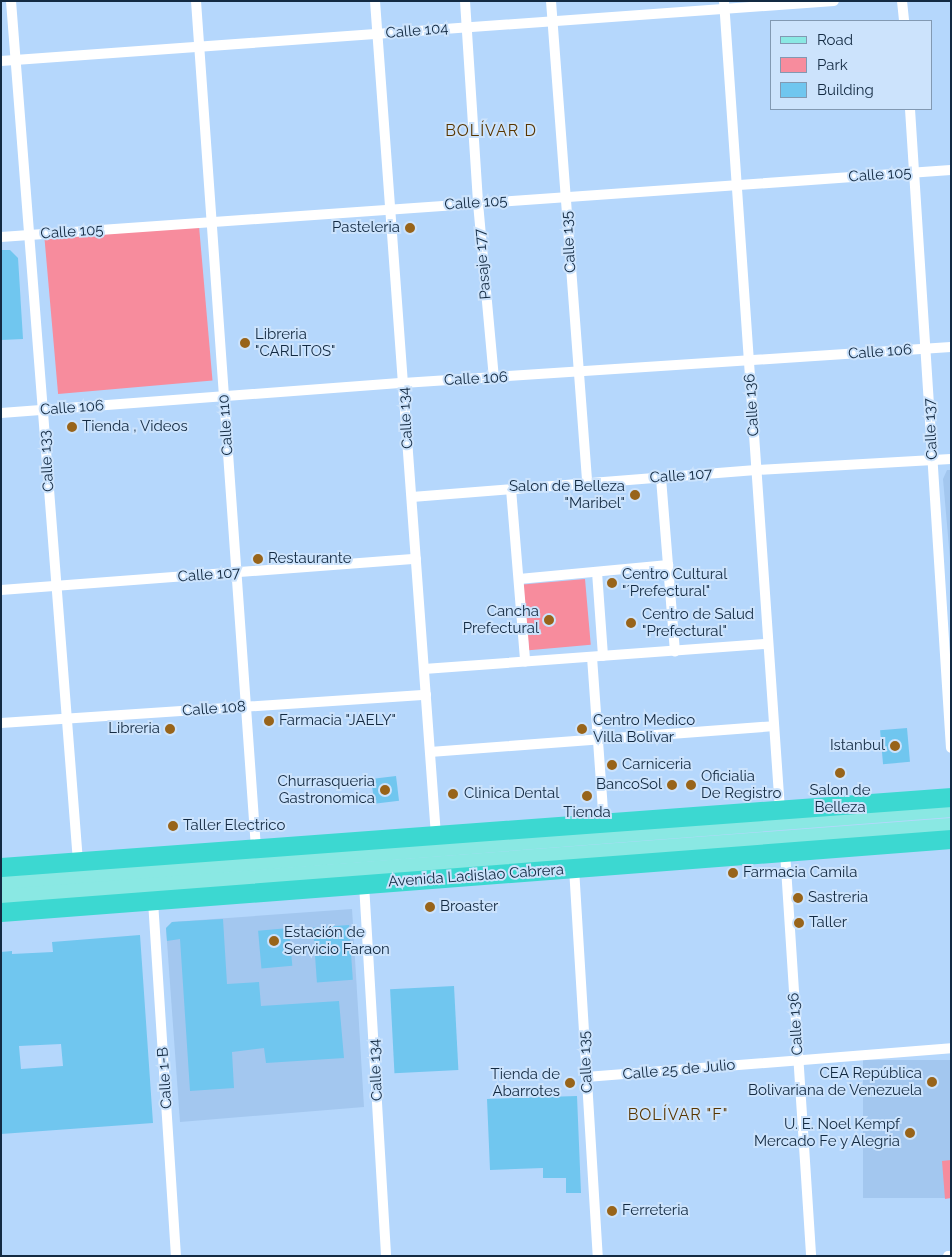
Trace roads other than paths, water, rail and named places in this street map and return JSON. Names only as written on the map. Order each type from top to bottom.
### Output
[{"type":"highway","points":[[1,867],[951,797]]},
{"type":"highway","name":"Avenida Ladislao Cabrera","points":[[1,912],[951,839]]},
{"type":"main road","name":"Avenida Ladislao Cabrera","points":[[1,882],[951,809]]},
{"type":"main road","name":"Avenida Ladislao Cabrera","points":[[1,897],[951,826]]},
{"type":"street","name":"Calle 133","points":[[11,1],[78,862]]},
{"type":"street","name":"Calle 110","points":[[196,1],[256,848]]},
{"type":"street","name":"Calle 134","points":[[375,1],[436,835]]},
{"type":"street","name":"Pasaje 177","points":[[465,1],[478,203],[494,378]]},
{"type":"street","name":"Calle 135","points":[[550,1],[587,483]]},
{"type":"street","name":"Calle 104","points":[[1,61],[378,35],[466,26],[552,22],[724,6],[834,1]]},
{"type":"street","points":[[902,1],[904,20]]},
{"type":"street","name":"Calle 136","points":[[724,6],[780,809]]},
{"type":"street","name":"Calle 137","points":[[910,110],[927,349],[932,460],[951,748]]},
{"type":"street","name":"Calle 105","points":[[1,237],[951,170]]},
{"type":"street","name":"Calle 106","points":[[1,413],[403,383],[579,373],[951,347]]},
{"type":"street","name":"Calle 107","points":[[412,497],[756,470],[951,459]]},
{"type":"street","points":[[661,478],[675,651]]},
{"type":"street","points":[[511,489],[526,662]]},
{"type":"street","name":"Calle 107","points":[[1,590],[416,559]]},
{"type":"street","points":[[519,579],[668,565]]},
{"type":"street","points":[[597,572],[603,656]]},
{"type":"street","points":[[424,669],[768,644]]},
{"type":"street","points":[[592,657],[604,822]]},
{"type":"street","name":"Calle 108","points":[[1,723],[426,695]]},
{"type":"street","points":[[430,752],[774,726]]},
{"type":"street","name":"Calle 136","points":[[785,852],[811,1256]]},
{"type":"street","name":"Calle 135","points":[[574,868],[598,1256]]},
{"type":"street","name":"Calle 134","points":[[364,884],[386,1256]]},
{"type":"street","name":"Calle 1-B","points":[[153,900],[176,1256]]},
{"type":"street","name":"Calle 25 de Julio","points":[[586,1077],[951,1048]]},
{"type":"place","name":"Pasteleria","points":[[410,228]]},
{"type":"place","name":"Libreria \"CARLITOS\"","points":[[245,343]]},
{"type":"place","name":"Tienda , Videos","points":[[72,427]]},
{"type":"place","name":"Salon de Belleza \"Maribel\"","points":[[635,495]]},
{"type":"place","name":"Restaurante","points":[[258,559]]},
{"type":"place","name":"Centro Cultural \"´Prefectural\"","points":[[612,583]]},
{"type":"place","name":"Cancha Prefectural","points":[[549,620]]},
{"type":"place","name":"Centro de Salud \"Prefectural\"","points":[[631,623]]},
{"type":"place","name":"Farmacia \"JAELY\"","points":[[269,721]]},
{"type":"place","name":"Libreria","points":[[170,729]]},
{"type":"place","name":"Centro Medico Villa Bolivar","points":[[582,729]]},
{"type":"place","name":"Istanbul","points":[[895,746]]},
{"type":"place","name":"Carniceria","points":[[612,765]]},
{"type":"place","name":"Salon de Belleza","points":[[840,773]]},
{"type":"place","name":"BancoSol","points":[[672,785]]},
{"type":"place","name":"Oficialia De Registro","points":[[691,785]]},
{"type":"place","name":"Churrasqueria Gastronomica","points":[[385,790]]},
{"type":"place","name":"Clinica Dental","points":[[453,794]]},
{"type":"place","name":"Tienda","points":[[587,796]]},
{"type":"place","name":"Taller Electrico","points":[[173,826]]},
{"type":"place","name":"Farmacia Camila","points":[[733,873]]},
{"type":"place","name":"Sastreria","points":[[798,898]]},
{"type":"place","name":"Broaster","points":[[430,907]]},
{"type":"place","name":"Taller","points":[[799,923]]},
{"type":"place","name":"Estación de Servicio Faraon","points":[[274,941]]},
{"type":"place","name":"CEA República Bolivariana de Venezuela","points":[[932,1082]]},
{"type":"place","name":"Tienda de Abarrotes","points":[[570,1083]]},
{"type":"place","name":"U. E. Noel Kempf Mercado Fe y Alegria","points":[[910,1133]]},
{"type":"place","name":"Ferreteria","points":[[612,1211]]},
{"type":"district","name":"BOLÍVAR D","points":[[491,131]]},
{"type":"district","name":"BOLÍVAR \"F\"","points":[[678,1115]]}]
